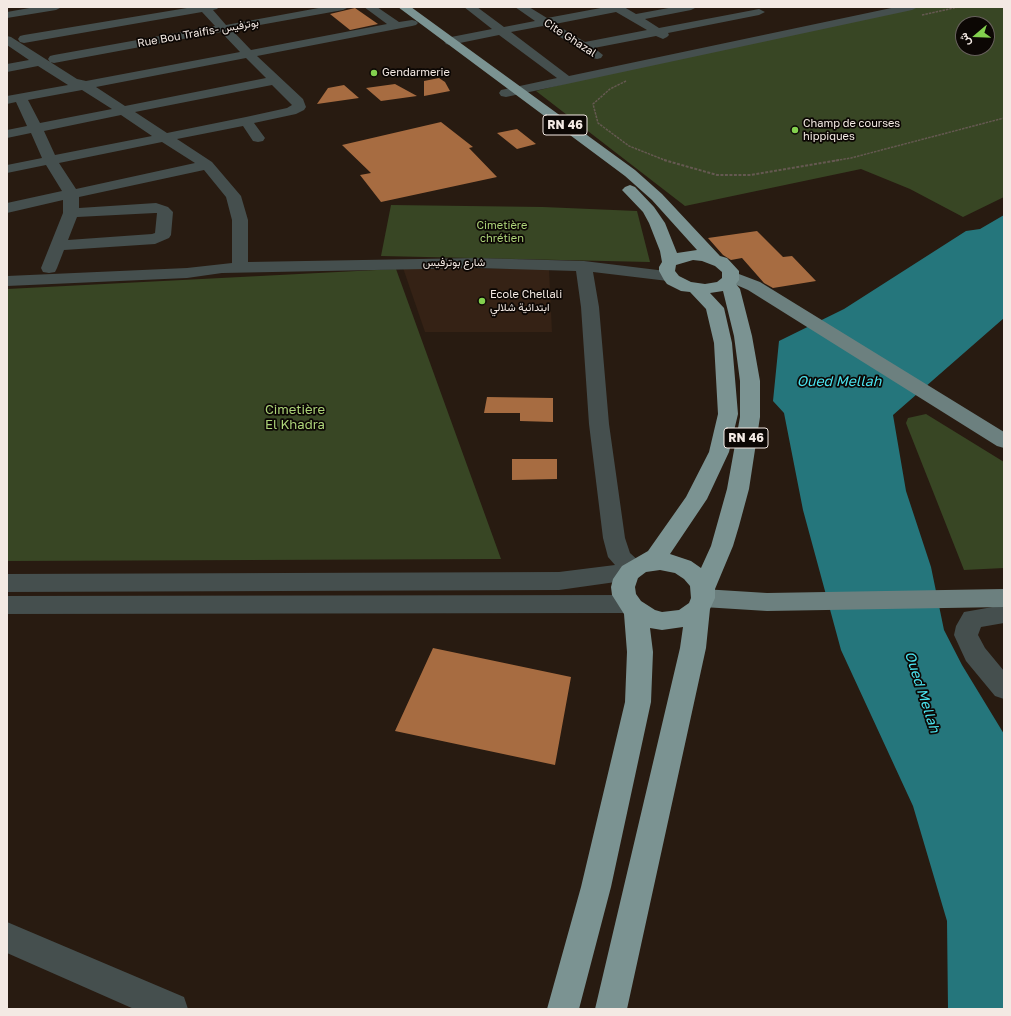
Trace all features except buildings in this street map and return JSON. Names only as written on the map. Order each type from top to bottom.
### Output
[{"type":"highway","name":"RN 46","points":[[392,7],[412,23],[630,173],[657,197],[713,258]]},
{"type":"highway","name":"RN 46","points":[[404,7],[450,41],[620,180],[649,210],[657,223],[668,251],[669,269]]},
{"type":"highway","points":[[693,255],[713,258],[728,266],[731,271],[729,279],[714,288],[696,289],[679,284],[669,269],[684,256],[693,255]]},
{"type":"highway","name":"RN 46","points":[[701,599],[722,546],[738,489],[750,417],[750,381],[743,336],[729,279]]},
{"type":"highway","name":"RN 46","points":[[637,568],[656,557],[696,499],[719,452],[728,414],[723,343],[715,308],[696,289]]},
{"type":"highway","points":[[611,1009],[693,648],[701,599],[699,581],[692,573],[672,563],[660,562],[637,568],[625,579],[622,587],[624,595],[632,607],[648,618],[662,621],[676,620],[688,616],[701,599]]},
{"type":"highway","points":[[563,1009],[596,887],[638,702],[640,652],[632,607]]},
{"type":"main road","points":[[729,279],[754,286],[1004,441]]},
{"type":"main road","points":[[701,599],[767,602],[1004,598]]},
{"type":"street","points":[[7,15],[56,7]]},
{"type":"street","name":"Rue Bou Traifis- بوترفيس","points":[[54,59],[343,7]]},
{"type":"street","points":[[370,7],[397,26]]},
{"type":"street","points":[[470,7],[567,80]]},
{"type":"street","name":"Cite Ghazal","points":[[522,7],[584,46],[617,69]]},
{"type":"street","points":[[569,7],[596,24]]},
{"type":"street","points":[[634,18],[691,7]]},
{"type":"street","points":[[7,169],[246,121],[291,111],[299,107],[298,102],[248,54],[224,29],[207,8]]},
{"type":"street","name":"Rue Bou Traifis- بوترفيس","points":[[24,39],[207,8]]},
{"type":"street","points":[[450,41],[548,23],[617,8],[696,52]]},
{"type":"street","points":[[511,92],[783,34],[916,11]]},
{"type":"street","points":[[584,46],[658,32],[761,17],[783,34]]},
{"type":"street","points":[[49,268],[71,213],[71,193],[50,160],[36,128],[13,99],[412,23]]},
{"type":"street","points":[[608,32],[621,39]]},
{"type":"street","points":[[8,38],[24,39],[82,79],[84,85]]},
{"type":"street","points":[[8,38],[40,62],[73,82],[84,85],[211,169],[233,196],[240,220],[240,268]]},
{"type":"street","points":[[7,68],[40,62]]},
{"type":"street","points":[[7,134],[276,80]]},
{"type":"street","points":[[246,121],[258,138]]},
{"type":"street","points":[[7,208],[71,193],[211,169]]},
{"type":"street","points":[[57,246],[155,239],[163,236],[165,212],[156,208],[71,213]]},
{"type":"street","points":[[7,270],[193,263],[222,268]]},
{"type":"street","name":"شارع بوترفيس","points":[[222,268],[476,263],[584,266],[629,271],[669,269]]},
{"type":"street","points":[[584,266],[589,294],[599,424],[613,530],[620,557],[637,568]]},
{"type":"street","points":[[7,281],[187,272],[222,268]]},
{"type":"street","points":[[589,294],[629,271]]},
{"type":"street","points":[[7,583],[559,580],[637,568]]},
{"type":"street","points":[[7,605],[632,607]]},
{"type":"street","points":[[1004,614],[973,619],[968,626],[966,635],[975,654],[1004,689]]},
{"type":"street","points":[[7,937],[172,1009]]},
{"type":"path","points":[[916,11],[958,7]]},
{"type":"path","points":[[630,79],[610,89],[593,104],[598,123],[629,146],[660,159],[717,175],[751,175],[851,158],[1004,118]]},
{"type":"shaded area","name":"Ecole Chellali ابتدائية شلالي","points":[[403,268],[549,269],[552,332],[425,332]]},
{"type":"green space","name":"Champ de courses hippiques","points":[[917,7],[1004,7],[1004,197],[963,217],[910,189],[861,169],[685,206],[536,91],[614,71]]},
{"type":"green space","name":"Cimetière chrétien","points":[[391,205],[543,207],[637,211],[650,262],[381,256]]},
{"type":"green space","name":"Cimetière El Khadra","points":[[396,269],[501,559],[7,561],[7,289]]},
{"type":"green space","points":[[926,414],[1004,462],[1004,568],[964,570],[906,423],[908,418]]},
{"type":"water","name":"Oued Mellah","points":[[1004,215],[1004,318],[893,415],[906,491],[931,567],[944,630],[962,665],[1004,734],[1004,1009],[948,1009],[947,921],[913,806],[841,650],[803,510],[784,413],[773,401],[779,341],[844,309],[966,231],[980,229]]},
{"type":"place","name":"Gendarmerie","points":[[374,73]]},
{"type":"place","name":"Champ de courses hippiques","points":[[795,130]]},
{"type":"place","name":"Ecole Chellali ابتدائية شلالي","points":[[482,301]]}]
